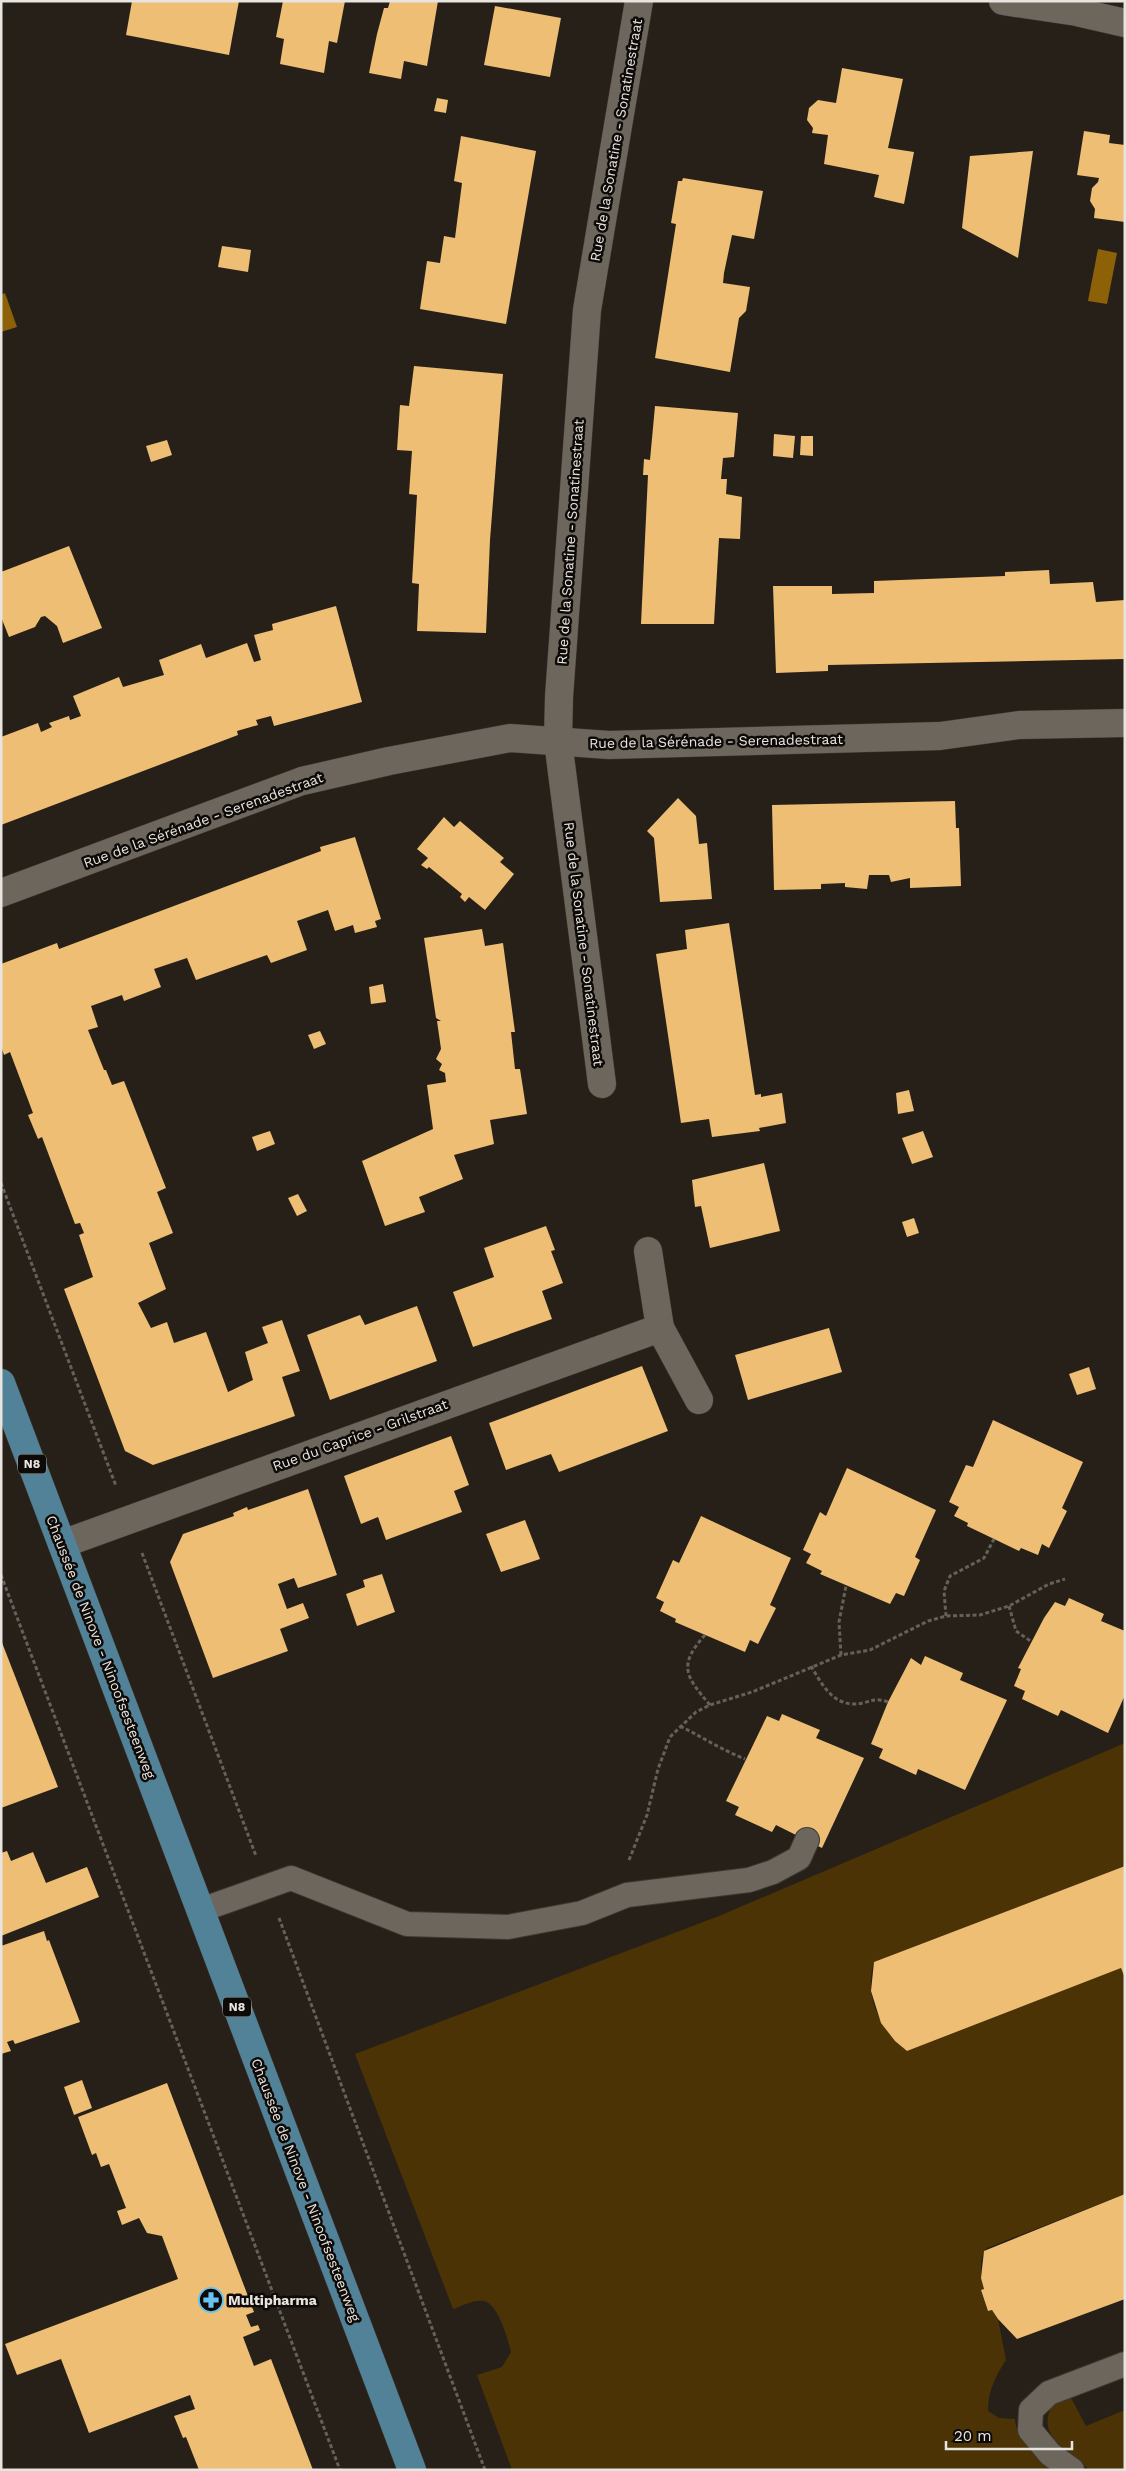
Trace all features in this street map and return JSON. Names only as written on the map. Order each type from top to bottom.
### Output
[{"type":"main road","name":"Chaussée de Ninove - Ninoofsesteenweg","points":[[1,1384],[412,2470]]},
{"type":"street","name":"Rue de la Sonatine - Sonatinestraat","points":[[602,1084],[558,741],[559,687],[587,310],[639,1]]},
{"type":"street","points":[[1003,1],[1077,12],[1125,23]]},
{"type":"street","name":"Rue de la Sérénade - Serenadestraat","points":[[1,893],[302,782],[389,761],[510,738],[609,745],[940,736],[1019,725],[1125,723]]},
{"type":"street","points":[[648,1251],[660,1328],[699,1400]]},
{"type":"street","name":"Rue du Caprice - Grilstraat","points":[[62,1544],[660,1328]]},
{"type":"lane","points":[[201,1910],[291,1878],[407,1924],[508,1927],[582,1913],[627,1895],[750,1880],[773,1872],[799,1858],[807,1840]]},
{"type":"lane","points":[[1072,2470],[1050,2454],[1030,2430],[1032,2410],[1049,2394],[1125,2364]]},
{"type":"path","points":[[1,1183],[486,2470]]},
{"type":"path","points":[[946,1616],[944,1591],[950,1576],[984,1558],[994,1538]]},
{"type":"path","points":[[1,1575],[340,2470]]},
{"type":"path","points":[[627,1895],[628,1864],[647,1816],[658,1770],[670,1737],[680,1726],[710,1705],[752,1692],[841,1655],[870,1650],[928,1621],[946,1616],[980,1615],[1009,1606],[1049,1584],[1065,1579]]},
{"type":"path","points":[[841,1655],[839,1622],[846,1586]]},
{"type":"path","points":[[1009,1606],[1016,1631],[1032,1642]]},
{"type":"path","points":[[704,1635],[690,1652],[687,1668],[693,1686],[710,1705]]},
{"type":"path","points":[[811,1666],[822,1686],[836,1700],[853,1704],[878,1698],[888,1702]]},
{"type":"path","points":[[680,1726],[710,1740],[725,1751],[745,1759]]},
{"type":"shaded area","points":[[1098,249],[1117,253],[1107,304],[1088,301]]},
{"type":"shaded area","points":[[5,293],[17,327],[1,332],[1,295]]},
{"type":"shaded area","points":[[1125,1743],[1125,1866],[874,1962],[871,1975],[873,2000],[882,2023],[907,2051],[1121,1968],[1125,1978],[1125,2194],[987,2248],[981,2262],[984,2289],[981,2291],[988,2311],[992,2310],[998,2319],[1006,2360],[993,2384],[989,2397],[988,2411],[999,2418],[1015,2419],[1020,2435],[1030,2448],[1058,2470],[512,2470],[477,2375],[502,2367],[511,2352],[505,2331],[494,2308],[484,2301],[472,2302],[453,2309],[355,2054],[719,1916]]},
{"type":"shaded area","points":[[1071,2398],[1086,2426],[1125,2410],[1125,2469],[1090,2470],[1056,2442],[1048,2425],[1048,2415],[1053,2404]]},
{"type":"building","points":[[132,1],[239,1],[229,55],[126,35]]},
{"type":"building","points":[[283,1],[345,1],[337,43],[329,41],[324,73],[280,64],[284,39],[276,37]]},
{"type":"building","points":[[390,1],[438,1],[427,66],[404,61],[401,79],[369,73],[384,8],[388,8]]},
{"type":"building","points":[[495,6],[561,18],[550,77],[484,65]]},
{"type":"building","points":[[842,68],[903,79],[888,148],[914,152],[904,204],[874,197],[879,175],[824,164],[828,135],[812,133],[813,128],[807,120],[809,108],[818,100],[836,103]]},
{"type":"building","points":[[437,98],[448,100],[446,113],[434,111]]},
{"type":"building","points":[[1084,131],[1110,135],[1109,143],[1125,145],[1125,222],[1094,218],[1095,209],[1090,201],[1092,188],[1099,178],[1077,175]]},
{"type":"building","points":[[461,136],[536,151],[506,324],[420,309],[427,261],[440,263],[444,236],[455,238],[462,183],[454,181]]},
{"type":"building","points":[[1033,151],[1018,258],[962,228],[970,156]]},
{"type":"building","points":[[683,178],[763,191],[754,239],[732,235],[724,273],[723,283],[750,287],[746,311],[739,318],[730,372],[655,358],[676,224],[671,223],[678,181],[682,181]]},
{"type":"building","points":[[222,246],[251,250],[248,272],[218,267]]},
{"type":"building","points":[[414,366],[503,374],[490,540],[486,633],[417,631],[419,584],[412,583],[417,495],[409,494],[412,451],[397,450],[400,405],[409,406]]},
{"type":"building","points":[[655,406],[738,413],[734,457],[723,458],[721,479],[727,479],[726,494],[742,497],[740,539],[719,538],[714,624],[641,624],[648,475],[643,475],[644,459],[650,460]]},
{"type":"building","points":[[774,434],[795,436],[793,458],[773,456]]},
{"type":"building","points":[[801,436],[813,436],[813,456],[800,455]]},
{"type":"building","points":[[167,440],[172,455],[151,462],[146,446]]},
{"type":"building","points":[[69,546],[102,628],[63,643],[57,626],[45,616],[41,617],[35,627],[9,637],[1,617],[1,572]]},
{"type":"building","points":[[1049,570],[1050,584],[1093,582],[1096,602],[1125,600],[1125,659],[828,665],[828,671],[776,673],[773,586],[832,586],[832,594],[874,593],[874,581],[1005,576],[1005,572]]},
{"type":"building","points":[[336,606],[362,702],[274,726],[271,716],[256,720],[258,725],[237,731],[238,735],[1,825],[1,737],[38,723],[41,732],[52,727],[49,723],[69,716],[70,720],[81,716],[73,696],[119,677],[123,687],[164,675],[159,660],[201,644],[206,658],[247,643],[254,662],[261,660],[254,635],[273,630],[272,624]]},
{"type":"building","points":[[678,798],[696,816],[699,844],[707,843],[712,899],[660,902],[654,838],[647,831]]},
{"type":"building","points":[[955,801],[956,828],[959,828],[961,886],[910,888],[910,878],[891,882],[889,875],[869,875],[867,889],[845,887],[845,883],[821,884],[821,889],[774,890],[772,805]]},
{"type":"building","points":[[444,817],[454,827],[460,821],[504,858],[500,862],[514,874],[485,910],[469,897],[465,902],[460,897],[462,894],[429,867],[427,869],[421,865],[428,858],[417,849]]},
{"type":"building","points":[[355,837],[381,919],[375,921],[377,927],[355,933],[353,925],[335,931],[328,910],[297,921],[307,950],[271,963],[267,955],[196,980],[187,958],[154,969],[161,987],[124,1001],[122,995],[91,1006],[98,1027],[88,1030],[104,1070],[106,1070],[112,1085],[124,1081],[166,1188],[157,1192],[173,1233],[149,1243],[166,1289],[138,1303],[151,1328],[167,1322],[174,1343],[206,1332],[228,1392],[253,1380],[245,1352],[268,1343],[262,1327],[282,1320],[300,1371],[282,1377],[295,1416],[153,1465],[125,1451],[64,1289],[93,1277],[79,1235],[84,1233],[80,1223],[75,1224],[42,1137],[38,1139],[28,1115],[33,1113],[10,1052],[4,1055],[1,1046],[1,964],[57,943],[59,949],[321,851],[320,847]]},
{"type":"building","points":[[729,923],[755,1095],[761,1094],[761,1097],[782,1093],[786,1123],[759,1128],[760,1131],[712,1137],[709,1119],[681,1123],[656,954],[687,949],[685,930]]},
{"type":"building","points":[[482,929],[485,946],[503,943],[515,1032],[511,1032],[515,1069],[520,1069],[527,1114],[490,1120],[494,1144],[454,1155],[463,1179],[419,1197],[425,1212],[385,1226],[362,1161],[433,1129],[427,1085],[446,1082],[445,1073],[439,1070],[442,1064],[436,1059],[441,1049],[437,1021],[441,1021],[436,1018],[424,938]]},
{"type":"building","points":[[383,984],[386,1002],[371,1004],[369,987]]},
{"type":"building","points":[[320,1031],[326,1044],[314,1049],[308,1035]]},
{"type":"building","points":[[909,1090],[914,1111],[898,1114],[896,1093]]},
{"type":"building","points":[[270,1131],[275,1144],[257,1151],[252,1137]]},
{"type":"building","points":[[923,1131],[933,1157],[912,1164],[902,1138]]},
{"type":"building","points":[[764,1163],[780,1231],[710,1248],[701,1206],[695,1207],[692,1180]]},
{"type":"building","points":[[298,1194],[307,1211],[297,1216],[288,1198]]},
{"type":"building","points":[[914,1218],[919,1233],[907,1237],[902,1222]]},
{"type":"building","points":[[546,1226],[555,1250],[551,1251],[563,1283],[542,1291],[552,1319],[473,1347],[453,1292],[494,1277],[484,1248]]},
{"type":"building","points":[[417,1306],[437,1361],[330,1400],[307,1335],[360,1315],[365,1325]]},
{"type":"building","points":[[829,1328],[842,1372],[748,1400],[735,1355]]},
{"type":"building","points":[[642,1366],[668,1431],[559,1472],[551,1454],[506,1470],[489,1423]]},
{"type":"building","points":[[1089,1367],[1096,1389],[1077,1395],[1069,1374]]},
{"type":"building","points":[[993,1420],[1083,1462],[1062,1508],[1067,1511],[1049,1548],[1042,1544],[1038,1555],[1021,1548],[1019,1551],[967,1526],[968,1523],[954,1516],[959,1507],[949,1502],[966,1465],[973,1467]]},
{"type":"building","points":[[451,1436],[469,1485],[454,1491],[462,1512],[386,1540],[378,1517],[361,1524],[344,1476]]},
{"type":"building","points":[[847,1468],[936,1510],[915,1557],[920,1560],[904,1596],[896,1593],[890,1604],[820,1574],[822,1571],[806,1563],[811,1554],[803,1550],[820,1512],[826,1516]]},
{"type":"building","points":[[308,1489],[337,1575],[298,1588],[294,1578],[278,1584],[287,1609],[303,1603],[309,1618],[280,1629],[288,1651],[213,1678],[170,1562],[183,1534],[234,1516],[233,1513],[247,1507],[248,1510]]},
{"type":"building","points":[[701,1516],[791,1558],[770,1605],[776,1608],[758,1644],[750,1640],[745,1652],[675,1622],[676,1619],[660,1611],[664,1602],[656,1598],[673,1560],[679,1563]]},
{"type":"building","points":[[525,1520],[540,1559],[501,1572],[486,1534]]},
{"type":"building","points":[[382,1574],[395,1612],[357,1626],[346,1594],[365,1587],[363,1580]]},
{"type":"building","points":[[1069,1598],[1104,1614],[1101,1621],[1125,1631],[1125,1695],[1108,1733],[1061,1710],[1058,1716],[1022,1699],[1025,1691],[1014,1686],[1021,1669],[1018,1668],[1044,1618],[1055,1602],[1065,1606]]},
{"type":"building","points":[[1,1640],[58,1787],[1,1808]]},
{"type":"building","points":[[925,1656],[963,1673],[960,1680],[1007,1700],[965,1790],[918,1769],[916,1775],[879,1758],[883,1749],[871,1744],[888,1702],[911,1658],[921,1665]]},
{"type":"building","points":[[782,1714],[820,1730],[816,1738],[864,1758],[822,1848],[776,1825],[772,1832],[735,1815],[739,1807],[726,1801],[767,1716],[779,1721]]},
{"type":"building","points":[[7,1851],[11,1861],[33,1852],[46,1883],[87,1867],[99,1897],[1,1936],[1,1853]]},
{"type":"building","points":[[1125,1866],[1125,1978],[1121,1968],[907,2051],[895,2041],[881,2023],[871,1991],[874,1962]]},
{"type":"building","points":[[44,1931],[80,2022],[15,2044],[13,2040],[7,2042],[11,2051],[1,2054],[1,1946]]},
{"type":"building","points":[[82,2080],[92,2108],[74,2115],[64,2087]]},
{"type":"building","points":[[167,2083],[254,2312],[246,2315],[251,2327],[258,2325],[260,2330],[243,2337],[254,2366],[271,2359],[313,2470],[199,2470],[186,2437],[183,2438],[174,2416],[195,2409],[190,2395],[89,2433],[61,2359],[17,2375],[5,2344],[178,2279],[162,2236],[147,2233],[139,2218],[122,2225],[117,2211],[126,2208],[109,2164],[101,2167],[96,2153],[92,2155],[78,2117]]},
{"type":"building","points":[[1125,2194],[1125,2299],[1017,2339],[992,2310],[988,2311],[981,2290],[984,2289],[981,2278],[984,2251]]},
{"type":"place","name":"Multipharma","points":[[211,2300]]}]
